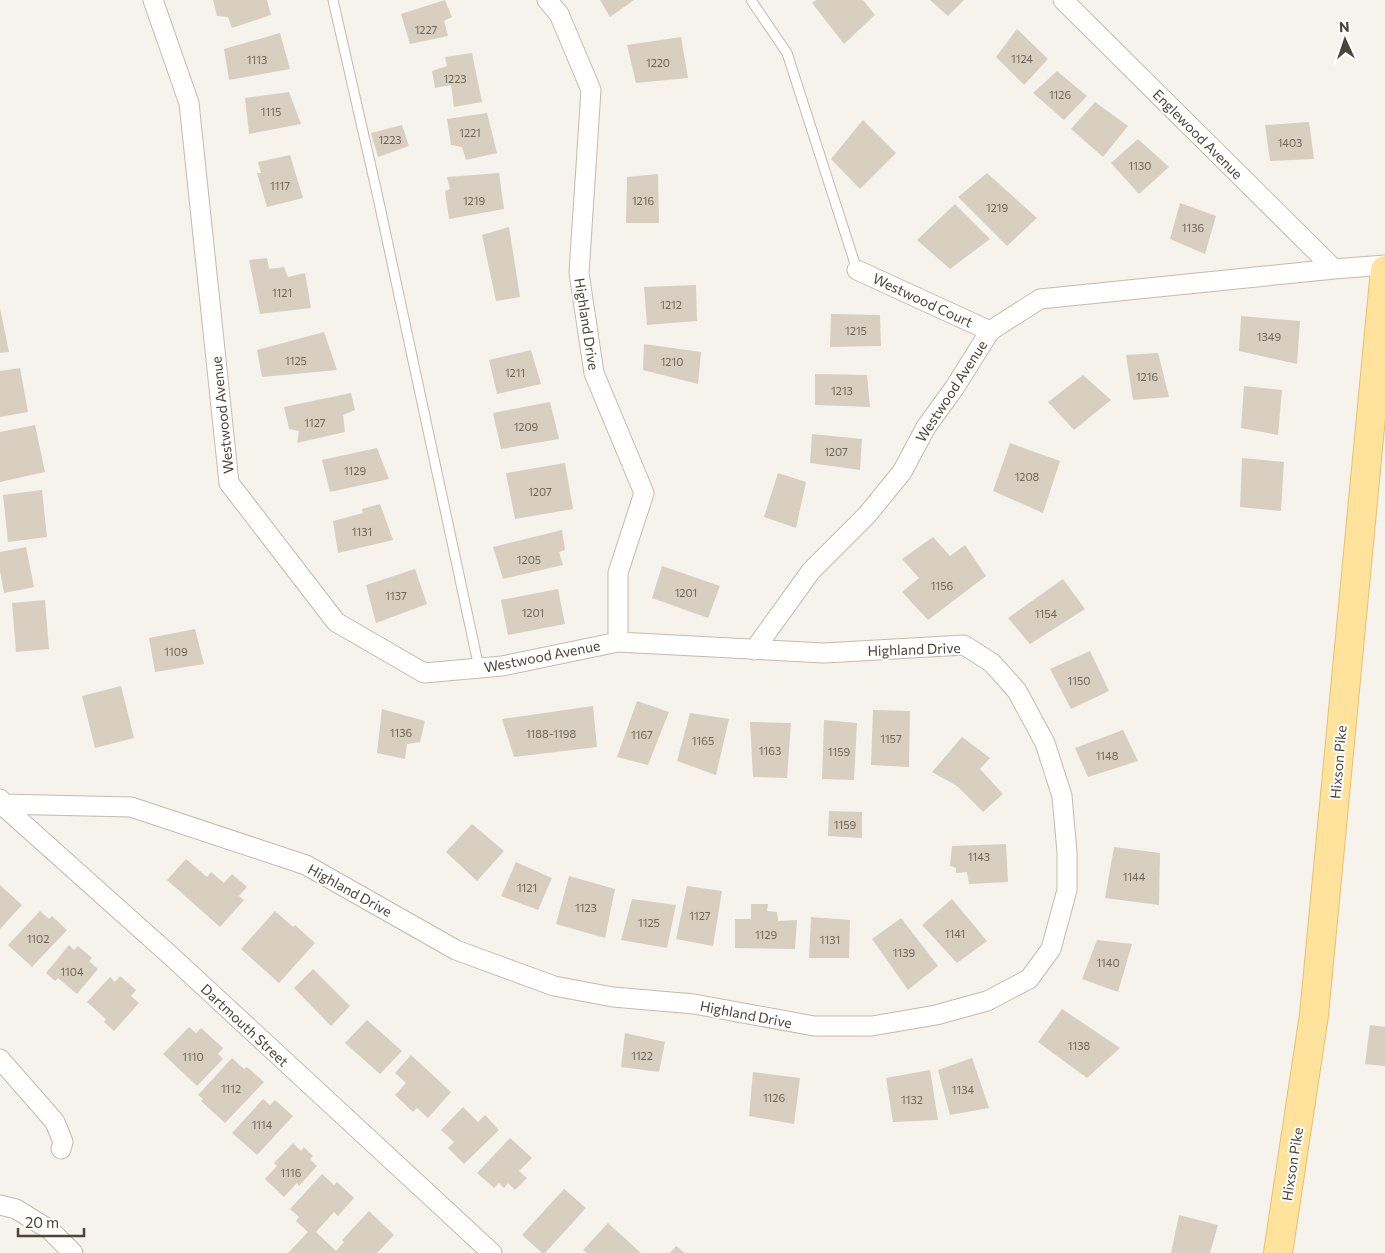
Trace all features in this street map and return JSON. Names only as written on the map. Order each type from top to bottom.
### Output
[{"type":"main road","name":"Hixson Pike","points":[[1278,1253],[1314,1015],[1385,270]]},
{"type":"street","name":"Westwood Avenue","points":[[152,0],[188,103],[229,483],[336,622],[424,673],[502,666],[618,642]]},
{"type":"street","name":"Highland Drive","points":[[0,803],[131,807],[306,865],[456,950],[554,986],[613,997],[694,1004],[814,1026],[872,1026],[936,1016],[987,1002],[1029,979],[1051,948],[1067,890],[1067,852],[1062,796],[1044,742],[1017,691],[992,663],[964,645],[824,653],[618,642],[618,573],[644,493],[594,373],[579,273],[591,90],[559,14],[547,0]]},
{"type":"street","name":"Englewood Avenue","points":[[1063,0],[1334,269]]},
{"type":"street","name":"Westwood Avenue","points":[[754,650],[811,571],[866,515],[902,472],[926,427],[955,387],[990,331],[1040,299],[1385,265]]},
{"type":"street","name":"Westwood Court","points":[[857,270],[990,331]]},
{"type":"street","name":"Dartmouth Street","points":[[0,803],[171,956],[492,1253]]},
{"type":"street","points":[[0,1059],[55,1122],[63,1142],[60,1149]]},
{"type":"street","points":[[0,1205],[16,1210],[50,1230],[73,1253]]},
{"type":"lane","points":[[334,0],[479,668]]},
{"type":"lane","points":[[751,0],[787,53],[857,270]]},
{"type":"building","points":[[213,0],[267,0],[271,15],[232,28],[228,17],[217,16]]},
{"type":"building","points":[[445,0],[452,17],[444,21],[448,36],[410,44],[401,14]]},
{"type":"building","points":[[600,0],[634,0],[610,17]]},
{"type":"building","points":[[816,0],[863,0],[875,15],[844,44],[812,3]]},
{"type":"building","points":[[930,0],[964,0],[948,16]]},
{"type":"building","points":[[1017,29],[1048,59],[1024,85],[996,57]]},
{"type":"building","points":[[280,33],[290,69],[229,80],[224,49]]},
{"type":"building","points":[[681,37],[688,78],[636,83],[627,45]]},
{"type":"building","points":[[472,53],[482,102],[454,107],[451,85],[435,88],[432,71],[447,66],[445,57]]},
{"type":"building","points":[[1057,71],[1087,96],[1064,120],[1033,93]]},
{"type":"building","points":[[289,92],[301,124],[249,134],[245,98]]},
{"type":"building","points":[[1095,102],[1128,126],[1103,157],[1071,129]]},
{"type":"building","points":[[487,113],[497,153],[466,160],[462,147],[451,145],[447,119]]},
{"type":"building","points":[[863,120],[896,153],[860,189],[831,159]]},
{"type":"building","points":[[1309,122],[1314,159],[1270,161],[1265,125]]},
{"type":"building","points":[[402,125],[409,146],[378,157],[371,133]]},
{"type":"building","points":[[1138,139],[1169,167],[1139,194],[1111,163]]},
{"type":"building","points":[[290,155],[303,198],[267,207],[257,173],[261,173],[258,162]]},
{"type":"building","points":[[499,173],[504,209],[449,219],[445,191],[450,189],[447,177]]},
{"type":"building","points":[[987,173],[1037,218],[1007,246],[958,197]]},
{"type":"building","points":[[658,174],[659,223],[626,223],[627,177]]},
{"type":"building","points":[[1180,203],[1216,216],[1205,254],[1170,239]]},
{"type":"building","points":[[955,204],[990,239],[950,269],[917,240]]},
{"type":"building","points":[[509,227],[520,297],[496,301],[482,235]]},
{"type":"building","points":[[267,258],[269,269],[284,267],[288,277],[305,273],[311,308],[260,314],[249,260]]},
{"type":"building","points":[[696,285],[697,321],[647,325],[644,287]]},
{"type":"building","points":[[0,308],[9,352],[0,353]]},
{"type":"building","points":[[831,314],[880,315],[881,346],[830,347]]},
{"type":"building","points":[[1241,316],[1300,321],[1297,364],[1239,351]]},
{"type":"building","points":[[324,332],[337,370],[262,377],[257,350]]},
{"type":"building","points":[[644,344],[701,352],[698,384],[643,370]]},
{"type":"building","points":[[531,350],[541,384],[497,394],[489,360]]},
{"type":"building","points":[[1158,353],[1169,397],[1133,400],[1126,355]]},
{"type":"building","points":[[20,368],[28,412],[0,417],[0,371]]},
{"type":"building","points":[[815,374],[867,375],[870,407],[815,405]]},
{"type":"building","points":[[1083,375],[1111,400],[1074,430],[1048,402]]},
{"type":"building","points":[[1244,386],[1282,390],[1278,435],[1241,428]]},
{"type":"building","points":[[351,393],[355,410],[343,415],[345,432],[297,443],[299,431],[289,429],[284,407]]},
{"type":"building","points":[[550,402],[559,439],[501,449],[493,413]]},
{"type":"building","points":[[35,425],[45,472],[0,482],[0,432]]},
{"type":"building","points":[[812,434],[862,439],[860,470],[810,463]]},
{"type":"building","points":[[1010,443],[1060,461],[1043,513],[993,491]]},
{"type":"building","points":[[377,448],[389,479],[330,492],[322,460]]},
{"type":"building","points":[[1242,458],[1284,462],[1281,511],[1240,507]]},
{"type":"building","points":[[565,463],[573,509],[515,519],[506,473]]},
{"type":"building","points":[[778,473],[806,482],[796,528],[764,517]]},
{"type":"building","points":[[42,490],[47,537],[8,542],[3,495]]},
{"type":"building","points":[[380,504],[393,540],[338,553],[333,521],[363,513],[362,509]]},
{"type":"building","points":[[562,530],[565,550],[559,552],[563,565],[503,579],[493,547]]},
{"type":"building","points":[[933,537],[950,556],[965,545],[986,576],[928,620],[902,592],[919,578],[902,559]]},
{"type":"building","points":[[26,547],[34,587],[4,593],[0,571],[0,552]]},
{"type":"building","points":[[662,566],[720,586],[708,618],[652,598]]},
{"type":"building","points":[[415,569],[427,604],[376,623],[366,585]]},
{"type":"building","points":[[1063,579],[1085,609],[1030,644],[1008,618]]},
{"type":"building","points":[[558,589],[565,624],[508,635],[501,600]]},
{"type":"building","points":[[45,600],[49,649],[16,652],[12,603]]},
{"type":"building","points":[[195,629],[204,664],[155,672],[149,638]]},
{"type":"building","points":[[1090,651],[1109,691],[1071,709],[1050,669]]},
{"type":"building","points":[[121,686],[134,738],[95,748],[82,696]]},
{"type":"building","points":[[637,701],[669,712],[648,765],[617,757]]},
{"type":"building","points":[[593,706],[597,747],[514,757],[502,719]]},
{"type":"building","points":[[382,709],[425,721],[420,742],[407,744],[405,759],[377,753]]},
{"type":"building","points":[[873,710],[910,711],[909,767],[871,765]]},
{"type":"building","points":[[690,713],[729,719],[716,775],[677,761]]},
{"type":"building","points":[[824,720],[857,723],[854,780],[822,779]]},
{"type":"building","points":[[750,722],[791,723],[787,778],[753,777]]},
{"type":"building","points":[[1123,730],[1138,761],[1088,777],[1075,748]]},
{"type":"building","points":[[962,737],[990,758],[980,769],[1003,794],[983,812],[957,786],[932,772]]},
{"type":"building","points":[[829,811],[862,812],[862,838],[828,836]]},
{"type":"building","points":[[472,824],[504,851],[477,881],[446,852]]},
{"type":"building","points":[[1006,844],[1008,882],[969,884],[967,872],[956,873],[956,868],[950,866],[952,846]]},
{"type":"building","points":[[1114,847],[1160,853],[1159,905],[1105,898]]},
{"type":"building","points":[[186,859],[207,877],[211,872],[224,883],[232,874],[247,887],[239,896],[244,900],[220,927],[167,880]]},
{"type":"building","points":[[516,862],[552,878],[538,910],[501,896]]},
{"type":"building","points":[[569,876],[615,889],[605,938],[556,924]]},
{"type":"building","points":[[0,885],[22,905],[0,929]]},
{"type":"building","points":[[687,886],[722,891],[713,946],[676,939]]},
{"type":"building","points":[[632,899],[676,905],[667,948],[621,940]]},
{"type":"building","points":[[952,899],[987,941],[957,963],[922,925]]},
{"type":"building","points":[[751,904],[768,904],[767,911],[777,912],[778,921],[797,920],[795,949],[735,948],[735,919],[751,919]]},
{"type":"building","points":[[40,911],[49,919],[52,916],[67,930],[32,967],[8,945]]},
{"type":"building","points":[[275,911],[293,927],[295,925],[315,943],[279,983],[241,949]]},
{"type":"building","points":[[811,917],[850,920],[849,958],[809,958]]},
{"type":"building","points":[[901,918],[938,966],[908,990],[872,939]]},
{"type":"building","points":[[1097,940],[1132,944],[1118,992],[1082,979]]},
{"type":"building","points":[[69,945],[74,950],[78,946],[92,958],[89,961],[98,969],[77,994],[58,978],[55,981],[46,973]]},
{"type":"building","points":[[313,969],[350,1006],[331,1026],[294,988]]},
{"type":"building","points":[[120,976],[136,990],[131,996],[139,1003],[114,1031],[104,1022],[106,1019],[87,1002],[110,977],[115,982]]},
{"type":"building","points":[[1062,1009],[1120,1048],[1087,1078],[1038,1042]]},
{"type":"building","points":[[367,1020],[402,1051],[380,1074],[345,1043]]},
{"type":"building","points":[[1370,1025],[1385,1027],[1385,1066],[1365,1064]]},
{"type":"building","points":[[189,1027],[196,1033],[201,1028],[223,1048],[218,1054],[223,1059],[197,1086],[163,1054]]},
{"type":"building","points":[[625,1033],[665,1042],[659,1072],[621,1067]]},
{"type":"building","points":[[411,1055],[451,1092],[428,1118],[417,1108],[413,1112],[395,1095],[406,1083],[395,1073]]},
{"type":"building","points":[[232,1058],[244,1069],[247,1067],[264,1082],[225,1123],[201,1101],[203,1099],[198,1095]]},
{"type":"building","points":[[972,1058],[989,1108],[950,1115],[938,1070]]},
{"type":"building","points":[[930,1070],[938,1120],[893,1122],[886,1078]]},
{"type":"building","points":[[753,1072],[800,1078],[794,1124],[749,1116]]},
{"type":"building","points":[[263,1099],[270,1105],[275,1100],[293,1116],[257,1155],[232,1133]]},
{"type":"building","points":[[463,1107],[478,1122],[485,1115],[499,1130],[464,1164],[448,1148],[454,1142],[441,1130]]},
{"type":"building","points":[[510,1138],[532,1158],[519,1171],[527,1178],[515,1190],[508,1183],[504,1188],[499,1183],[494,1188],[477,1173]]},
{"type":"building","points":[[293,1143],[301,1151],[304,1147],[313,1156],[310,1159],[317,1166],[299,1186],[297,1183],[284,1197],[265,1179],[277,1166],[274,1163]]},
{"type":"building","points":[[322,1174],[334,1185],[337,1182],[354,1198],[338,1216],[334,1212],[316,1232],[336,1251],[344,1242],[342,1240],[369,1211],[394,1235],[377,1253],[288,1253],[308,1232],[296,1221],[299,1217],[290,1209]]},
{"type":"building","points":[[564,1189],[586,1208],[545,1253],[542,1253],[522,1235]]},
{"type":"building","points":[[1179,1215],[1218,1225],[1210,1253],[1171,1253]]},
{"type":"building","points":[[608,1223],[641,1253],[587,1253],[583,1250]]},
{"type":"building","points":[[676,1246],[685,1253],[670,1253]]}]
